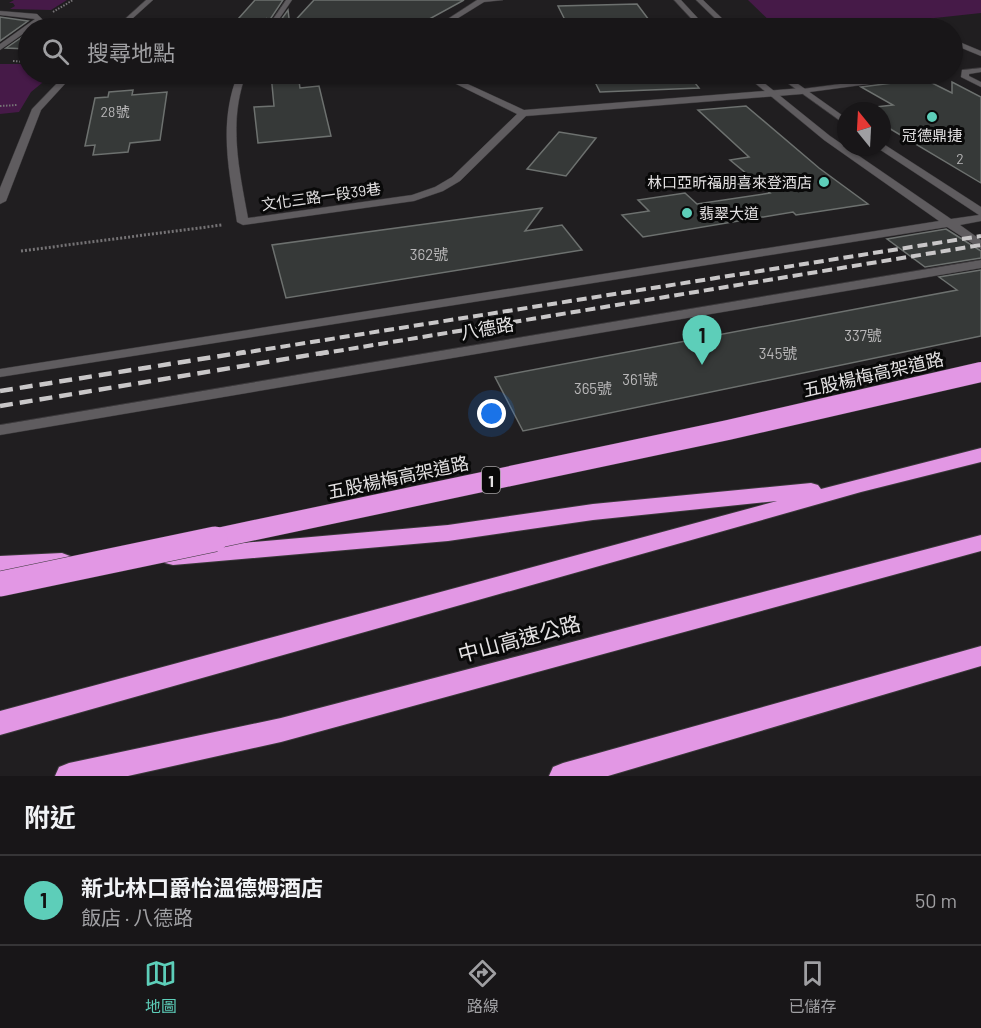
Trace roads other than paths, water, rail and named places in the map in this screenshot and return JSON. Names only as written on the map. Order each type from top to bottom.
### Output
[{"type":"highway","name":"五股楊梅高架道路","points":[[0,584],[728,430],[981,372]]},
{"type":"highway","points":[[0,723],[861,485],[981,455]]},
{"type":"highway","points":[[0,566],[205,555],[448,533],[593,512],[861,485]]},
{"type":"highway","name":"中山高速公路","points":[[69,776],[281,730],[981,543]]},
{"type":"highway","points":[[563,776],[981,656]]},
{"type":"street","points":[[129,18],[150,0]]},
{"type":"street","points":[[277,18],[289,0]]},
{"type":"street","points":[[453,18],[481,0],[500,0]]},
{"type":"street","points":[[677,0],[694,18]]},
{"type":"street","points":[[699,0],[718,18]]},
{"type":"street","points":[[0,13],[29,14],[38,18]]},
{"type":"street","points":[[0,48],[18,35]]},
{"type":"street","points":[[0,201],[37,109],[61,84]]},
{"type":"street","name":"文化三路一段39巷","points":[[237,84],[229,124],[243,222],[379,204],[414,198],[439,189],[456,178],[523,113]]},
{"type":"street","points":[[461,84],[523,113],[802,92]]},
{"type":"street","points":[[760,84],[826,138],[981,245]]},
{"type":"street","points":[[792,84],[837,116]]},
{"type":"street","points":[[891,154],[981,212]]},
{"type":"street","name":"八德路","points":[[0,373],[981,218]]},
{"type":"street","name":"八德路","points":[[0,430],[981,264]]},
{"type":"lane","points":[[963,46],[981,54]]},
{"type":"lane","points":[[981,70],[965,72],[965,77],[981,85]]},
{"type":"lane","points":[[802,92],[857,84]]},
{"type":"railway","points":[[236,354],[981,236]]},
{"type":"railway","points":[[319,354],[981,245]]},
{"type":"railway","points":[[0,391],[245,352]]},
{"type":"railway","points":[[0,406],[328,352]]},
{"type":"place","name":"冠德鼎捷","points":[[932,117]]},
{"type":"place","name":"林口亞昕福朋喜來登酒店","points":[[824,182]]},
{"type":"place","name":"翡翠大道","points":[[687,213]]},
{"type":"place","name":"新北林口爵怡溫德姆酒店","points":[[702,365]]}]
